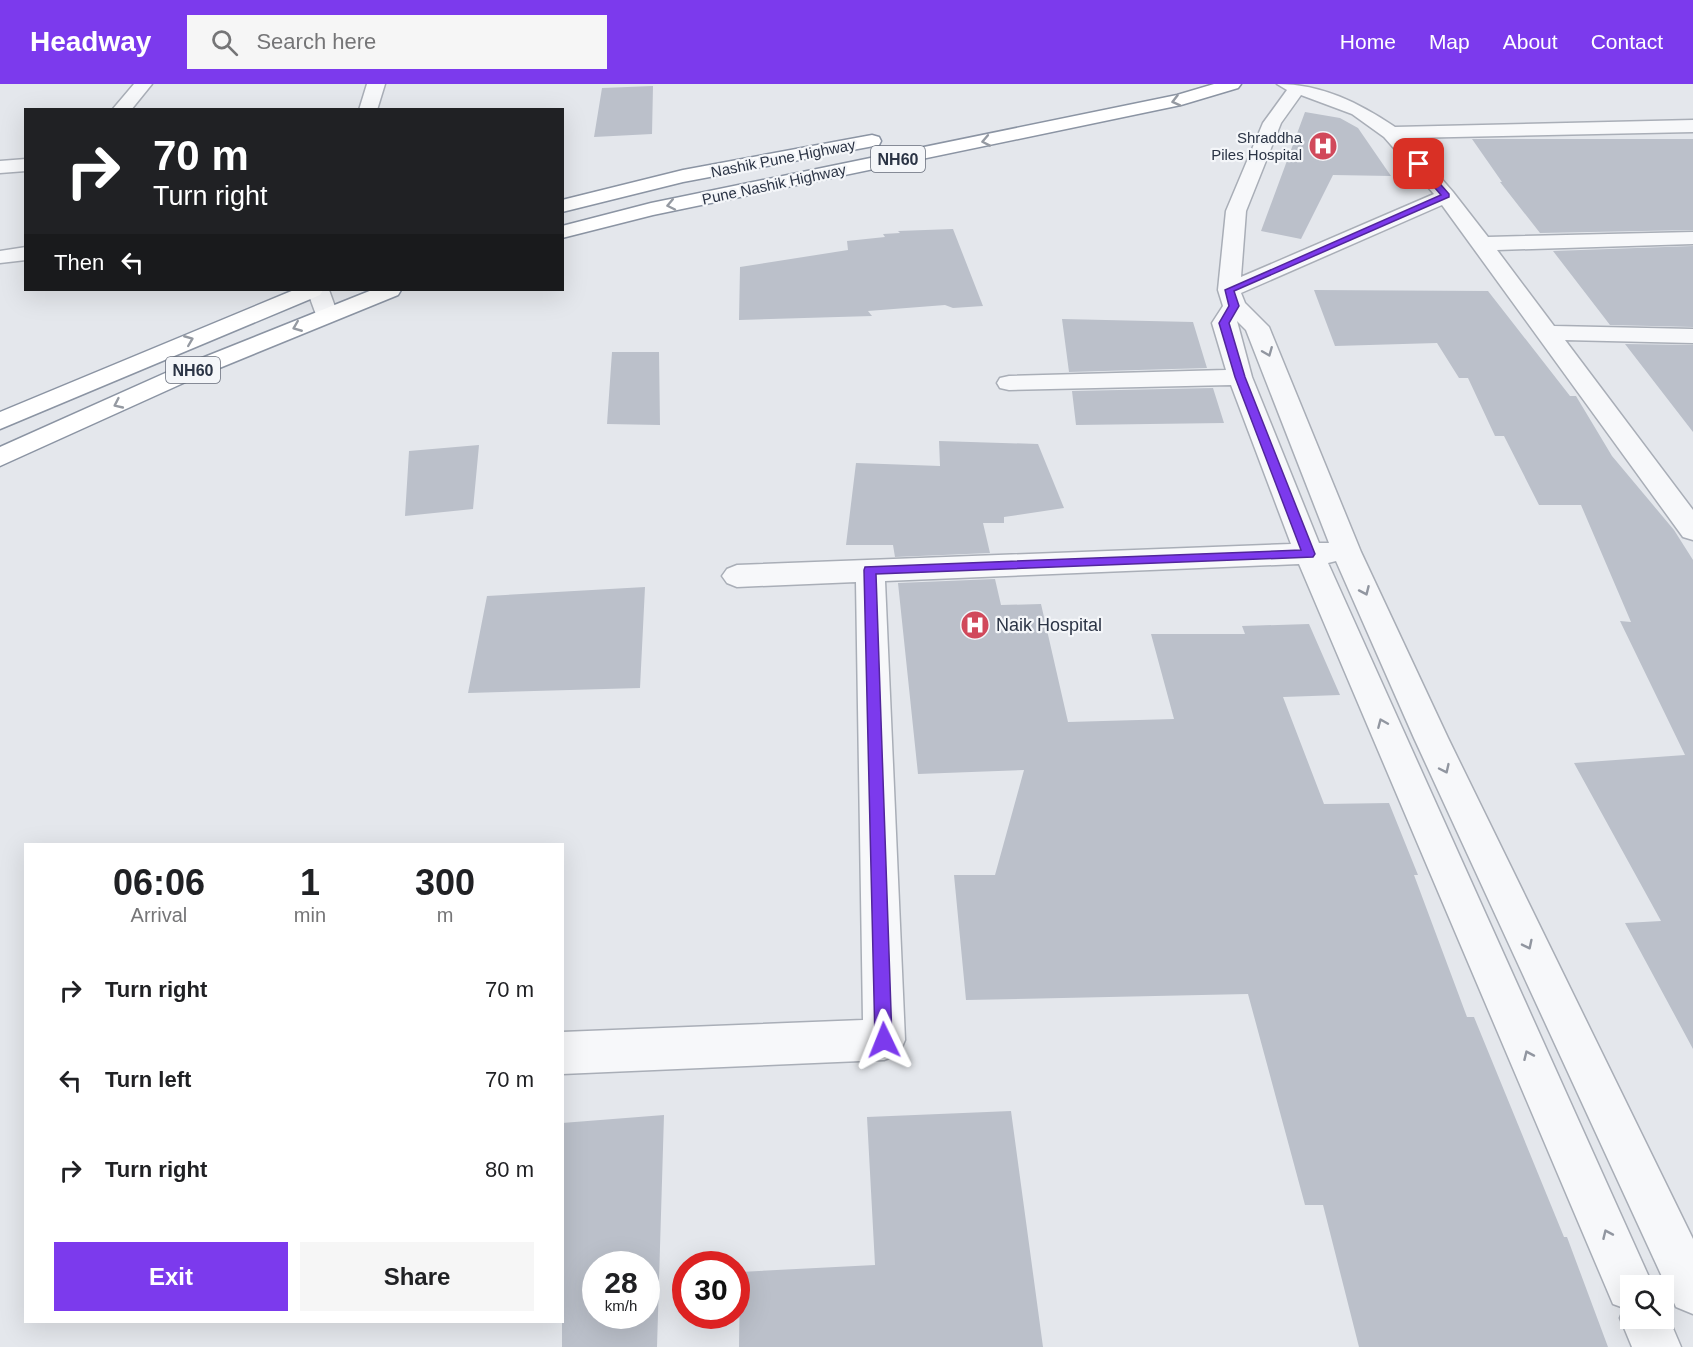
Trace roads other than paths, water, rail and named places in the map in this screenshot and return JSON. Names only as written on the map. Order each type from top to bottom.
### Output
[{"type":"highway","name":"Pune Nashik Highway","points":[[564,231],[651,209],[1170,102],[1232,84]]},
{"type":"highway","name":"Nashik Pune Highway","points":[[564,206],[682,176],[891,138]]},
{"type":"highway","name":"NH60","points":[[0,421],[310,291]]},
{"type":"highway","name":"NH60","points":[[0,458],[181,375],[387,291]]},
{"type":"street","points":[[123,108],[142,84]]},
{"type":"street","points":[[369,108],[376,84]]},
{"type":"street","points":[[1625,1275],[1309,554],[1240,377],[1224,323],[1232,298],[1236,211],[1272,123],[1292,86],[1357,102],[1391,133],[1446,196],[1693,530]]},
{"type":"street","points":[[1391,133],[1693,126]]},
{"type":"street","points":[[0,167],[24,165]]},
{"type":"street","points":[[1232,298],[1446,196]]},
{"type":"street","points":[[1481,244],[1693,238]]},
{"type":"street","points":[[0,256],[24,253]]},
{"type":"street","points":[[318,291],[326,315]]},
{"type":"street","points":[[1232,298],[1257,327],[1347,552],[1486,859],[1693,1290]]},
{"type":"street","points":[[1547,333],[1693,336]]},
{"type":"street","points":[[1009,383],[1240,377]]},
{"type":"street","points":[[737,576],[1347,552]]},
{"type":"street","points":[[564,1053],[884,1040],[870,570]]},
{"type":"street","points":[[1442,861],[1486,859]]},
{"type":"street","points":[[1649,1329],[1657,1347]]},
{"type":"place","name":"Shraddha Piles Hospital","points":[[1323,146]]},
{"type":"place","name":"Naik Hospital","points":[[975,625]]}]
